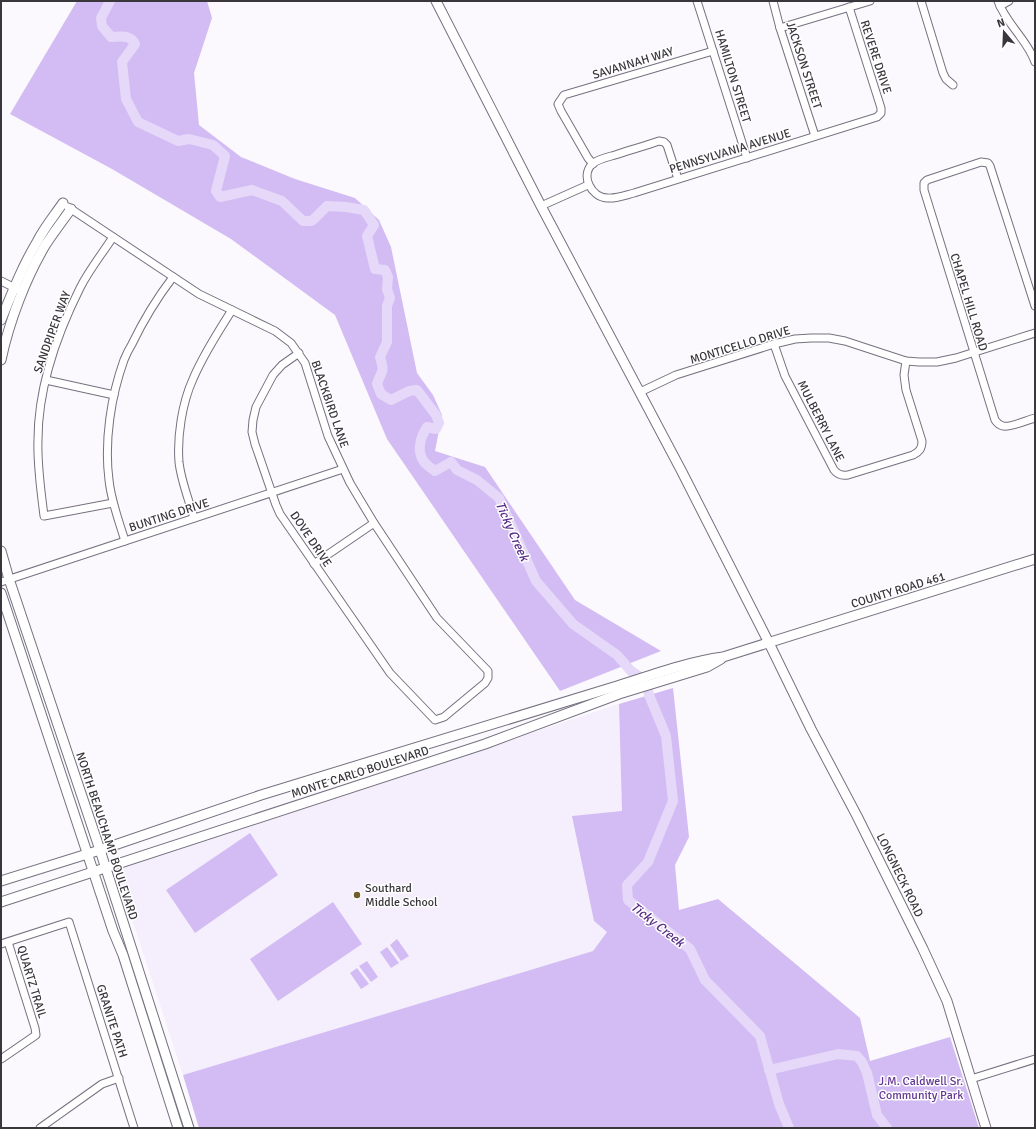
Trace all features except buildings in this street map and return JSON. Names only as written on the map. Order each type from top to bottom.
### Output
[{"type":"street","name":"LONGNECK ROAD","points":[[436,1],[541,206],[640,392],[769,642],[811,729],[934,972],[948,1006],[986,1128]]},
{"type":"street","name":"HAMILTON STREET","points":[[697,1],[747,158]]},
{"type":"street","name":"JACKSON STREET","points":[[773,1],[780,28],[815,136]]},
{"type":"street","points":[[780,28],[870,1]]},
{"type":"street","points":[[921,1],[943,73],[946,79],[953,85]]},
{"type":"street","points":[[1009,1],[999,4],[1002,11],[1026,44],[1035,62]]},
{"type":"street","name":"REVERE DRIVE","points":[[849,7],[881,108],[881,113]]},
{"type":"street","name":"SAVANNAH WAY","points":[[593,164],[588,158],[558,104],[564,95],[713,51]]},
{"type":"street","name":"PENNSYLVANIA AVENUE","points":[[588,185],[601,197],[608,198],[624,196],[747,158],[877,116],[881,113]]},
{"type":"street","points":[[541,206],[588,185],[587,177],[589,168],[593,164],[603,159],[659,141],[664,142],[667,145],[678,179]]},
{"type":"street","name":"CHAPEL HILL ROAD","points":[[1035,306],[992,170],[988,163],[981,162],[931,178],[924,183],[924,190],[995,420],[1000,425],[1008,426],[1035,418]]},
{"type":"street","points":[[1,320],[14,287],[38,240],[63,203]]},
{"type":"street","name":"BLACKBIRD LANE","points":[[63,203],[199,294],[275,331],[291,343],[299,353],[305,364],[328,436],[350,483],[374,523],[437,618],[488,671],[488,678],[485,683],[444,717],[435,720]]},
{"type":"street","points":[[1,360],[10,324],[30,275],[47,244],[71,209]]},
{"type":"street","name":"SANDPIPER WAY","points":[[113,237],[77,294],[55,348],[40,406],[38,440],[39,472],[44,516],[113,503]]},
{"type":"street","points":[[125,541],[113,503],[109,480],[109,426],[114,395],[124,360],[139,330],[156,300],[173,277]]},
{"type":"street","points":[[1,281],[23,292]]},
{"type":"street","points":[[194,518],[182,482],[179,463],[178,444],[180,424],[192,380],[200,362],[232,310]]},
{"type":"street","name":"MONTICELLO DRIVE","points":[[640,392],[676,376],[774,344],[795,339],[829,338],[845,341],[906,361],[937,362],[974,353],[1035,333]]},
{"type":"street","name":"MULBERRY LANE","points":[[774,344],[785,376],[834,470],[840,475],[848,475],[913,455],[920,450],[922,441],[904,381],[906,361]]},
{"type":"street","name":"DOVE DRIVE","points":[[299,353],[282,365],[273,375],[256,407],[253,420],[252,432],[255,444],[272,493],[280,514],[390,673],[435,720]]},
{"type":"street","points":[[46,380],[114,395]]},
{"type":"street","name":"BUNTING DRIVE","points":[[5,580],[343,470]]},
{"type":"street","points":[[314,564],[374,523]]},
{"type":"street","name":"NORTH BEAUCHAMP BOULEVARD","points":[[1,551],[5,580],[100,850],[189,1128]]},
{"type":"street","name":"COUNTY ROAD 461","points":[[769,642],[1035,559]]},
{"type":"street","name":"NORTH BEAUCHAMP BOULEVARD","points":[[1,593],[113,931],[123,955],[178,1128]]},
{"type":"street","name":"MONTE CARLO BOULEVARD","points":[[1,881],[88,854],[261,795],[618,690],[676,672],[706,659],[723,657],[769,642]]},
{"type":"street","name":"MONTE CARLO BOULEVARD","points":[[1,902],[485,744],[618,690]]},
{"type":"street","name":"GRANITE PATH","points":[[5,943],[69,922],[134,1128]]},
{"type":"street","name":"QUARTZ TRAIL","points":[[1,1059],[36,1035],[35,1028],[5,943]]},
{"type":"street","points":[[971,1079],[1035,1059]]},
{"type":"street","points":[[40,1128],[102,1084],[119,1078]]},
{"type":"shaded area","name":"Southard Middle School","points":[[619,704],[622,812],[573,816],[607,932],[593,951],[183,1075],[116,870]]},
{"type":"green space","points":[[77,1],[207,1],[212,18],[194,73],[199,125],[241,157],[295,179],[355,198],[379,220],[391,247],[417,373],[433,395],[442,415],[435,451],[485,467],[575,600],[661,651],[560,691],[387,439],[335,315],[231,239],[112,169],[10,114]]},
{"type":"green space","name":"J.M. Caldwell Sr. Community Park","points":[[673,688],[689,837],[675,865],[679,910],[718,899],[860,1018],[870,1061],[950,1037],[979,1128],[199,1128],[183,1075],[593,951],[607,932],[594,921],[572,816],[622,811],[619,704]]},
{"type":"green space","points":[[250,833],[278,875],[195,933],[166,890]]},
{"type":"green space","points":[[333,902],[362,944],[278,1001],[250,959]]},
{"type":"green space","points":[[397,939],[409,956],[401,961],[390,945]]},
{"type":"green space","points":[[387,947],[399,963],[391,968],[380,952]]},
{"type":"green space","points":[[367,961],[378,977],[371,982],[359,966]]},
{"type":"green space","points":[[357,968],[369,984],[361,989],[350,973]]},
{"type":"waterway","name":"Ticky Creek","points":[[110,1],[101,18],[102,26],[111,37],[121,36],[128,38],[135,44],[122,62],[126,99],[138,122],[178,141],[189,139],[213,145],[225,156],[216,191],[220,197],[252,190],[282,201],[303,221],[313,220],[327,206],[364,210],[374,225],[367,236],[375,269],[385,270],[388,277],[387,289],[390,298],[387,306],[387,342],[380,357],[383,369],[377,384],[381,394],[391,400],[409,391],[417,390],[436,415],[439,423],[436,429],[427,427],[422,436],[420,450],[422,459],[425,463],[435,471],[451,462],[457,470],[477,480],[499,498],[536,581],[573,624],[617,655],[631,671],[646,681],[649,695],[666,736],[673,801],[648,862],[627,885],[628,900],[690,949],[705,980],[760,1036],[779,1104],[789,1128]]},
{"type":"waterway","points":[[769,1070],[838,1054],[857,1056],[862,1062],[867,1073],[877,1115],[887,1128]]},
{"type":"place","name":"Southard Middle School","points":[[357,895]]}]
